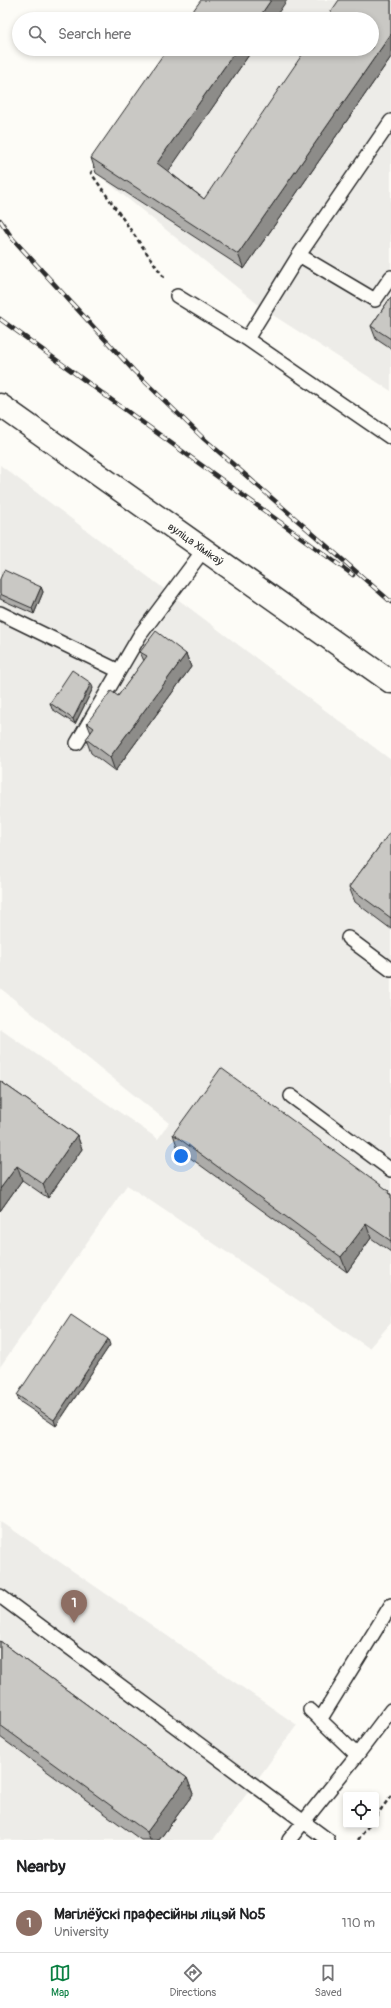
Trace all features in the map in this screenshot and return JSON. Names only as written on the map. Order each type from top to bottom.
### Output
[{"type":"street","name":"вуліца Хімікаў","points":[[0,404],[391,682]]},
{"type":"lane","points":[[247,339],[299,255],[391,121]]},
{"type":"lane","points":[[299,255],[376,300],[391,277]]},
{"type":"lane","points":[[177,296],[247,339],[391,438]]},
{"type":"lane","points":[[77,743],[140,635],[204,548]]},
{"type":"lane","points":[[0,613],[119,671]]},
{"type":"lane","points":[[348,938],[391,970]]},
{"type":"lane","points":[[291,1096],[391,1170]]},
{"type":"lane","points":[[0,1596],[328,1840]]},
{"type":"lane","points":[[320,1720],[391,1605]]},
{"type":"lane","points":[[310,1710],[357,1755]]},
{"type":"lane","points":[[289,1840],[305,1822],[391,1710]]},
{"type":"path","points":[[100,160],[91,173],[177,296]]},
{"type":"path","points":[[379,1812],[391,1796]]},
{"type":"path","points":[[358,1840],[367,1828]]},
{"type":"shaded area","points":[[217,0],[391,0],[391,391],[265,310],[96,173],[178,56],[379,56],[379,12],[209,12]]},
{"type":"shaded area","points":[[0,465],[391,760],[391,1323],[369,1348],[127,1185],[0,1367],[0,1029],[158,1139],[169,1123],[0,988]]},
{"type":"shaded area","points":[[0,1521],[297,1725],[213,1840],[0,1840]]},
{"type":"building","points":[[201,0],[271,0],[263,12],[192,12]]},
{"type":"building","points":[[339,0],[391,0],[391,34],[379,51],[379,12],[331,12]]},
{"type":"building","points":[[162,56],[232,56],[157,163],[204,199],[301,56],[376,56],[238,254],[91,158]]},
{"type":"building","points":[[391,297],[391,339],[371,326]]},
{"type":"building","points":[[4,570],[41,587],[32,608],[0,594],[0,579]]},
{"type":"building","points":[[156,631],[186,654],[110,757],[86,739],[94,728],[87,723],[111,691],[118,696],[147,656],[140,652]]},
{"type":"building","points":[[72,670],[91,683],[73,719],[50,703]]},
{"type":"building","points":[[391,831],[391,918],[349,887]]},
{"type":"building","points":[[221,1068],[389,1191],[388,1193],[391,1195],[391,1241],[366,1224],[341,1257],[173,1134]]},
{"type":"building","points":[[0,1081],[77,1135],[43,1184],[17,1166],[0,1189]]},
{"type":"building","points":[[71,1314],[108,1339],[54,1420],[17,1395]]},
{"type":"building","points":[[0,1641],[187,1778],[147,1832],[0,1725]]},
{"type":"railway","points":[[0,220],[12,238],[134,371],[203,438],[391,602]]},
{"type":"railway","points":[[0,319],[353,575]]},
{"type":"place","name":"Магілёўскі прафесійны ліцэй №5","points":[[74,1623]]}]
